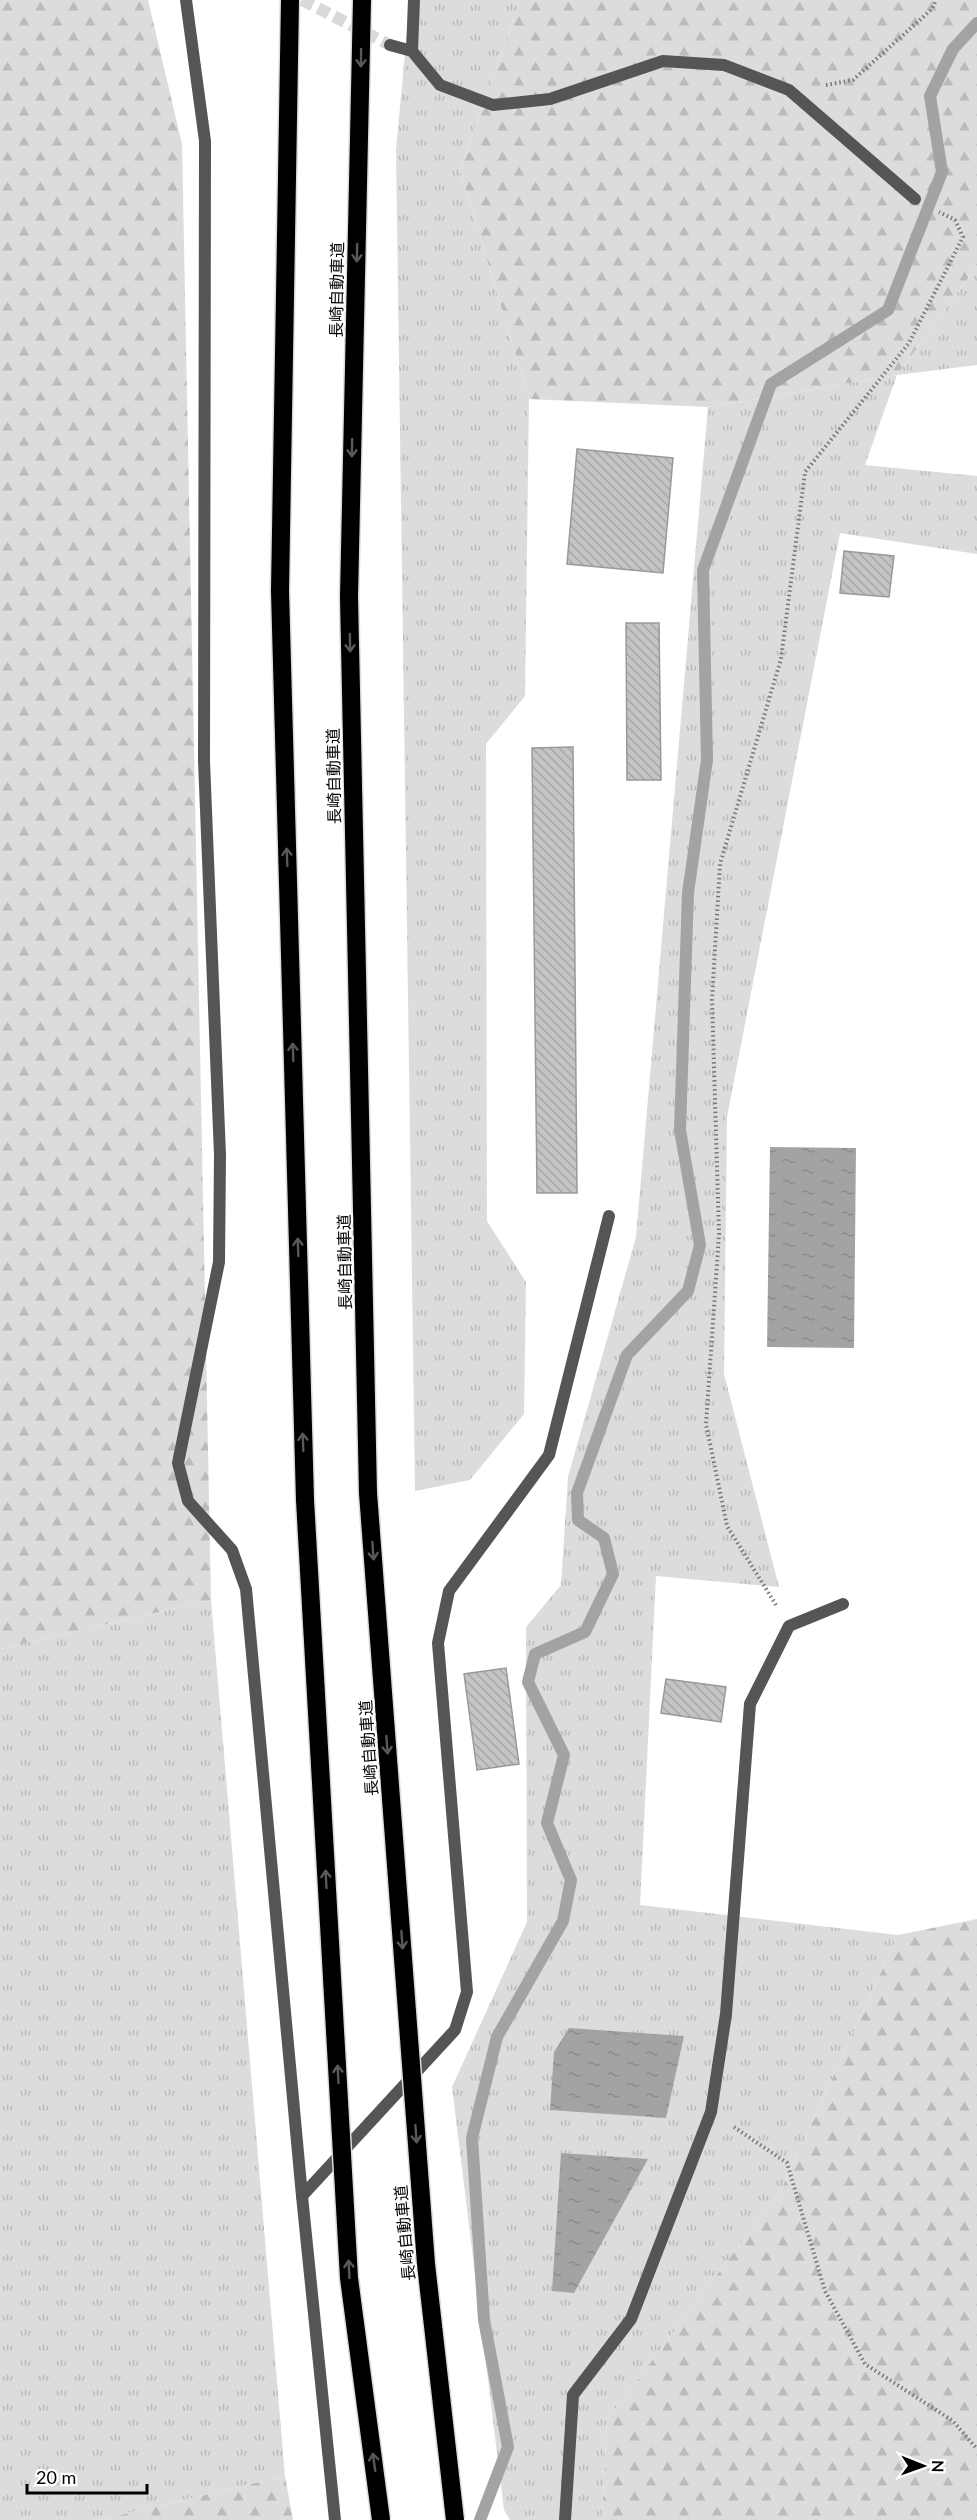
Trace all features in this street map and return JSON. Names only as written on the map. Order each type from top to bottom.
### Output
[{"type":"highway","points":[[290,0],[280,591],[305,1500],[349,2278],[381,2520]]},
{"type":"highway","name":"長崎自動車道","points":[[362,0],[349,597],[368,1493],[426,2264],[454,2520]]},
{"type":"street","points":[[186,0],[205,141],[204,760],[220,1155],[219,1262],[177,1463],[188,1501],[231,1550],[246,1589],[302,2196],[335,2515]]},
{"type":"street","points":[[412,51],[414,0]]},
{"type":"street","points":[[390,45],[412,51],[440,86],[493,105],[550,99],[663,61],[724,64],[789,90],[915,199]]},
{"type":"street","points":[[302,2196],[454,2030],[467,1992],[438,1643],[449,1591],[549,1455],[609,1216]]},
{"type":"street","points":[[564,2520],[573,2396],[631,2319],[711,2112],[726,2014],[750,1704],[789,1626],[843,1604]]},
{"type":"path","points":[[789,90],[853,80],[932,9],[936,0]]},
{"type":"path","points":[[789,1626],[728,1526],[706,1424],[718,1234],[712,1000],[720,864],[781,659],[805,472],[909,343],[963,237],[955,220]]},
{"type":"path","points":[[711,2112],[787,2163],[825,2291],[865,2364],[953,2421],[977,2449]]},
{"type":"green space","points":[[0,0],[148,0],[182,144],[211,1600],[0,1649]]},
{"type":"green space","points":[[410,0],[520,0],[460,170],[529,399],[525,696],[486,744],[487,1221],[526,1282],[524,1414],[470,1480],[415,1491],[396,150]]},
{"type":"green space","points":[[520,0],[977,0],[977,266],[897,375],[708,407],[529,399],[460,170]]},
{"type":"green space","points":[[977,266],[977,365],[897,375]]},
{"type":"green space","points":[[897,375],[865,465],[977,476],[977,554],[840,533],[727,1117],[724,1374],[779,1587],[656,1576],[640,1905],[898,1935],[781,2190],[607,2420],[602,2520],[510,2520],[504,2510],[452,2087],[527,1922],[526,1627],[561,1585],[568,1477],[636,1237],[708,407]]},
{"type":"green space","points":[[211,1600],[285,2476],[99,2520],[0,2520],[0,1649]]},
{"type":"green space","points":[[977,1919],[977,2520],[602,2520],[607,2420],[781,2190],[898,1935]]},
{"type":"green space","points":[[285,2476],[293,2520],[99,2520]]},
{"type":"water","points":[[770,1147],[856,1148],[854,1348],[767,1347]]},
{"type":"water","points":[[569,2028],[684,2036],[666,2118],[550,2110],[554,2052]]},
{"type":"water","points":[[561,2153],[648,2159],[574,2293],[552,2291]]},
{"type":"building","points":[[577,449],[673,458],[663,573],[567,564]]},
{"type":"building","points":[[844,551],[894,556],[889,597],[840,593]]},
{"type":"building","points":[[626,623],[659,623],[661,780],[627,780]]},
{"type":"building","points":[[573,747],[577,1193],[537,1193],[532,748]]},
{"type":"building","points":[[506,1668],[519,1764],[477,1770],[464,1674]]},
{"type":"building","points":[[666,1679],[726,1687],[721,1722],[661,1713]]},
{"type":"waterway","points":[[480,2520],[508,2447],[484,2320],[472,2138],[497,2037],[563,1921],[571,1880],[547,1823],[564,1755],[528,1682],[535,1654],[585,1632],[613,1574],[604,1538],[578,1520],[577,1493],[627,1355],[688,1291],[700,1245],[680,1130],[688,893],[707,760],[703,570],[771,384],[888,310],[942,172],[930,96],[953,49],[977,23]]},
{"type":"tunnel","points":[[302,0],[390,45]]}]
